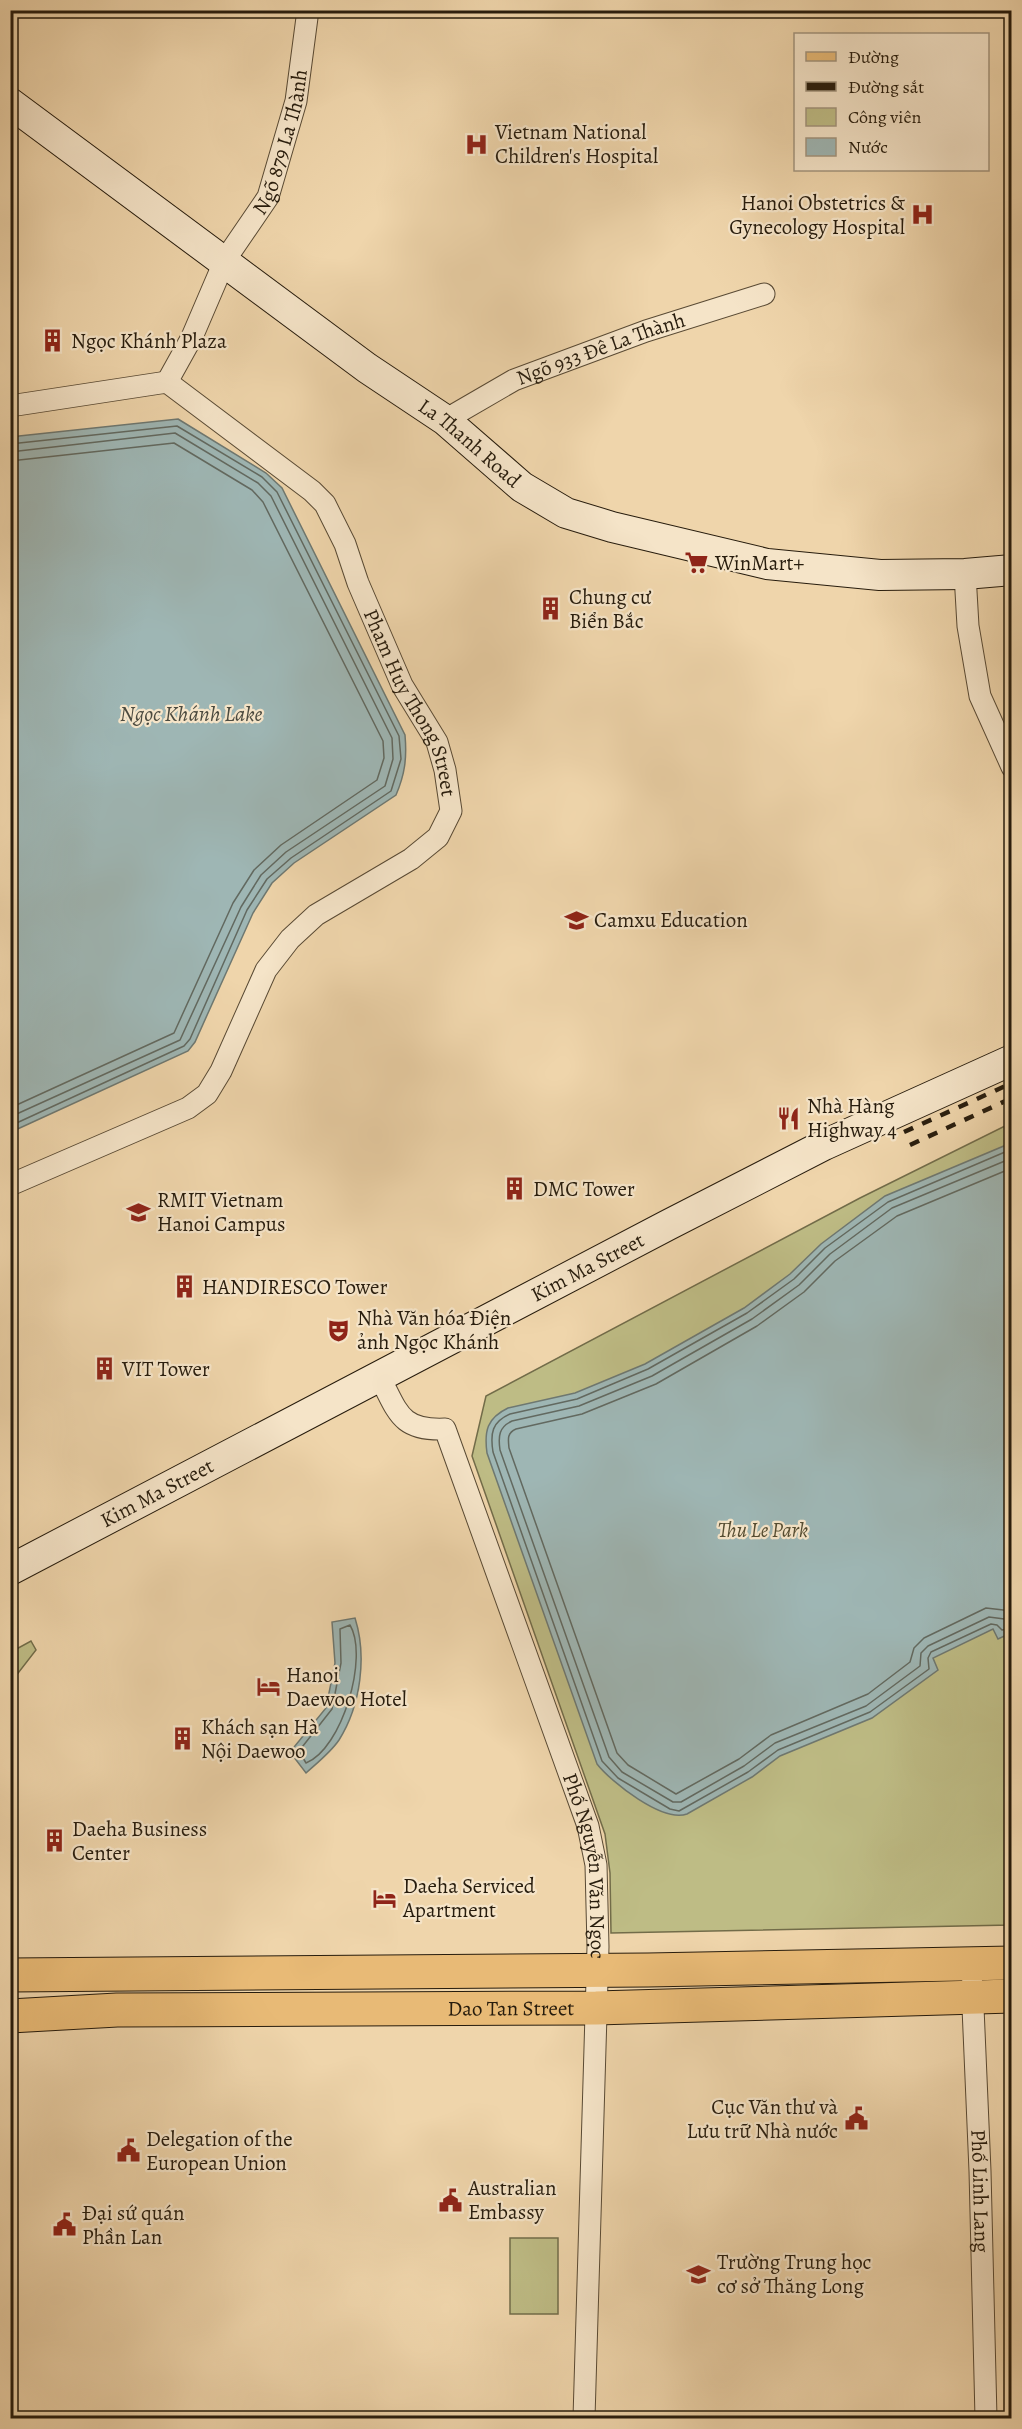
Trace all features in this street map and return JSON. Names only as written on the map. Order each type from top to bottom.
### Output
[{"type":"main road","name":"La Thanh Road","points":[[10,103],[225,260],[367,368],[445,420],[522,487],[566,513],[612,527],[767,564],[880,575],[965,574],[1011,570]]},
{"type":"main road","name":"Kim Ma Street","points":[[10,1570],[825,1145],[1011,1060]]},
{"type":"main road","name":"Dao Tan Street","points":[[10,1974],[597,1970],[1011,1963]]},
{"type":"main road","points":[[434,1970],[435,2008]]},
{"type":"main road","name":"Dao Tan Street","points":[[10,2016],[117,2010],[597,2008],[1011,1996]]},
{"type":"street","name":"Ngõ 879 La Thành","points":[[167,382],[192,337],[225,260],[268,197],[296,101],[308,10]]},
{"type":"street","name":"Ngõ 933 Đê La Thành","points":[[445,420],[514,380],[646,331],[764,294]]},
{"type":"street","points":[[10,406],[167,382]]},
{"type":"street","name":"Pham Huy Thong Street","points":[[10,1185],[188,1108],[207,1094],[249,1012],[266,970],[290,939],[316,915],[411,859],[438,837],[451,811],[445,770],[437,742],[402,685],[358,583],[345,544],[325,504],[312,491],[167,382]]},
{"type":"street","points":[[965,574],[968,626],[980,696],[1011,767]]},
{"type":"street","name":"Phố Nguyễn Văn Ngọc","points":[[379,1376],[403,1420],[422,1430],[444,1429],[465,1479],[588,1826],[596,1865],[597,2008],[584,2418]]},
{"type":"street","name":"Phố Linh Lang","points":[[971,1964],[980,2171],[986,2418]]},
{"type":"green space","name":"Thu Le Park","points":[[1011,1123],[1011,1925],[611,1933],[610,1873],[605,1834],[472,1456],[486,1396],[860,1198]]},
{"type":"green space","points":[[31,1641],[36,1650],[15,1677],[11,1698],[11,1652]]},
{"type":"green space","points":[[510,2238],[558,2238],[558,2314],[510,2314]]},
{"type":"water","name":"Ngọc Khánh Lake","points":[[178,419],[266,473],[282,488],[405,735],[403,773],[396,795],[294,863],[272,883],[253,913],[195,1042],[188,1051],[11,1132],[11,439],[19,436]]},
{"type":"water","name":"Thu Le Park","points":[[1011,1143],[1011,1633],[998,1639],[993,1629],[933,1658],[938,1670],[872,1718],[780,1756],[752,1777],[687,1814],[665,1813],[652,1807],[625,1790],[597,1764],[487,1453],[488,1426],[495,1416],[508,1408],[575,1393],[645,1364],[744,1308],[790,1274],[821,1244],[885,1196]]},
{"type":"water","points":[[355,1618],[361,1648],[361,1664],[357,1696],[352,1712],[336,1744],[306,1773],[290,1752],[326,1708],[335,1663],[332,1622]]},
{"type":"railway","points":[[904,1132],[1012,1083]]},
{"type":"railway","points":[[910,1145],[1012,1098]]},
{"type":"place","name":"Vietnam National Children's Hospital","points":[[477,144]]},
{"type":"place","name":"Hanoi Obstetrics & Gynecology Hospital","points":[[923,215]]},
{"type":"place","name":"Ngọc Khánh Plaza","points":[[53,341]]},
{"type":"place","name":"WinMart+","points":[[697,563]]},
{"type":"place","name":"Chung cư Biển Bắc","points":[[551,609]]},
{"type":"place","name":"Camxu Education","points":[[576,920]]},
{"type":"place","name":"Nhà Hàng Highway 4","points":[[789,1118]]},
{"type":"place","name":"DMC Tower","points":[[515,1189]]},
{"type":"place","name":"RMIT Vietnam Hanoi Campus","points":[[139,1212]]},
{"type":"place","name":"HANDIRESCO Tower","points":[[184,1287]]},
{"type":"place","name":"Nhà Văn hóa Điện ảnh Ngọc Khánh","points":[[339,1330]]},
{"type":"place","name":"VIT Tower","points":[[104,1369]]},
{"type":"place","name":"Hanoi Daewoo Hotel","points":[[268,1687]]},
{"type":"place","name":"Khách sạn Hà Nội Daewoo","points":[[183,1739]]},
{"type":"place","name":"Daeha Business Center","points":[[54,1841]]},
{"type":"place","name":"Daeha Serviced Apartment","points":[[385,1898]]},
{"type":"place","name":"Cục Văn thư và Lưu trữ Nhà nước","points":[[856,2119]]},
{"type":"place","name":"Delegation of the European Union","points":[[128,2151]]},
{"type":"place","name":"Australian Embassy","points":[[450,2200]]},
{"type":"place","name":"Đại sứ quán Phần Lan","points":[[64,2225]]},
{"type":"place","name":"Trường Trung học cơ sở Thăng Long","points":[[699,2274]]}]
